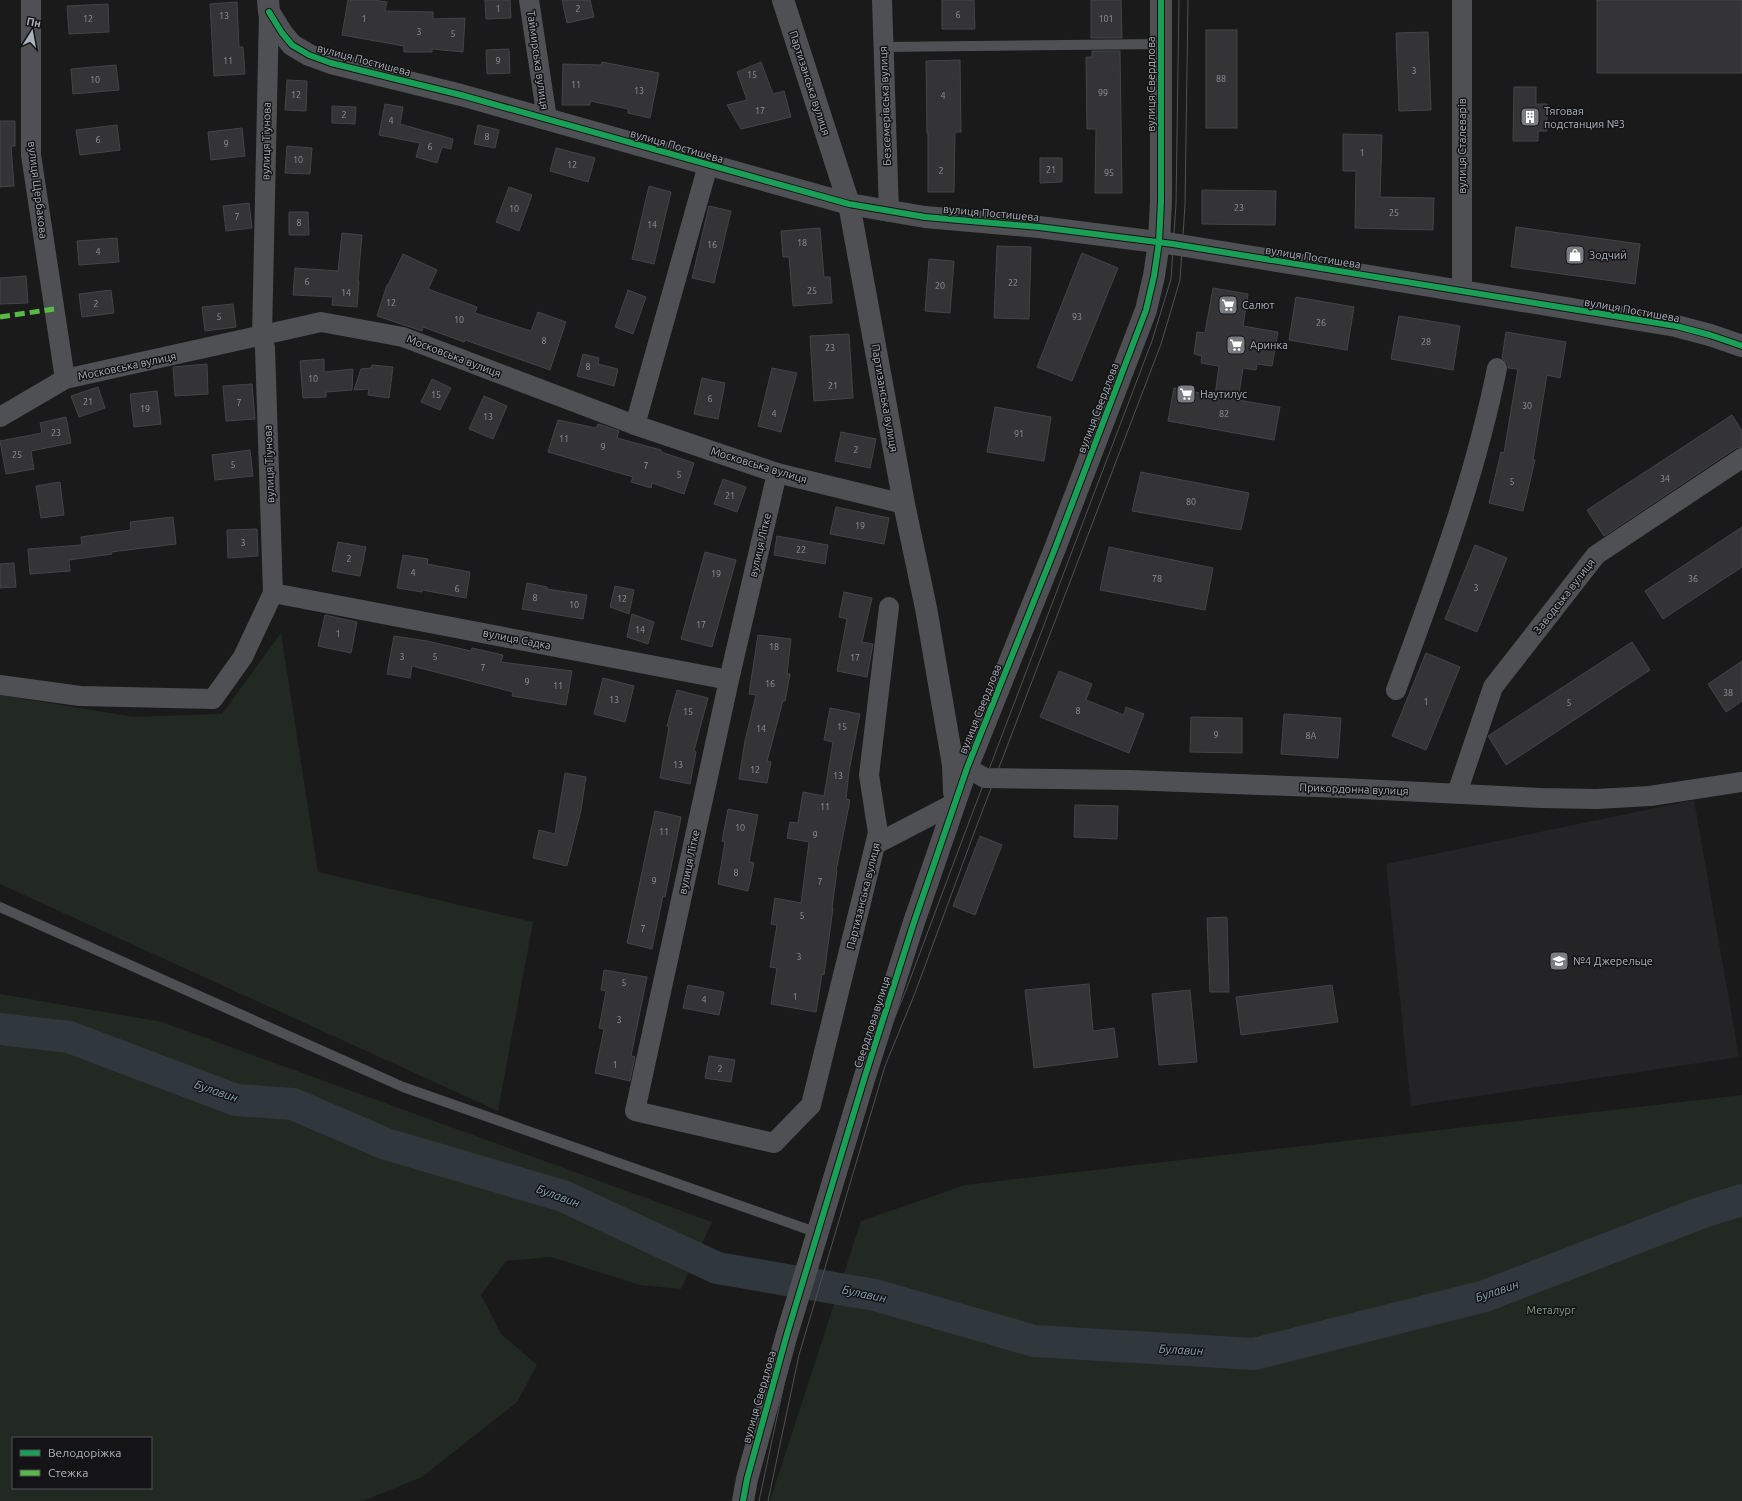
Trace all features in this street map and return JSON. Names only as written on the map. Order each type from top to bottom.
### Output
[{"type":"street","name":"вулиця Щербакова","points":[[30,0],[31,155],[65,379]]},
{"type":"street","name":"Таймирська вулиця","points":[[529,0],[547,120]]},
{"type":"street","name":"Партизанська вулиця","points":[[783,0],[849,204],[904,504],[926,608],[948,732],[953,765],[955,803]]},
{"type":"street","name":"Безсемерівська вулиця","points":[[882,0],[889,212]]},
{"type":"street","name":"вулиця Свердлова","points":[[955,803],[967,768],[1054,551],[1146,310],[1154,276],[1159,242],[1161,201],[1161,0]]},
{"type":"street","name":"вулиця Сталеварів","points":[[1462,0],[1462,292]]},
{"type":"street","name":"вулиця Постишева","points":[[268,6],[282,33],[292,45],[309,55],[331,63],[461,95],[849,204],[925,217],[1039,227],[1159,242],[1676,326],[1710,334],[1742,346]]},
{"type":"street","name":"вулиця Тіунова","points":[[0,685],[80,696],[212,699],[243,657],[274,593],[265,348],[262,336],[268,6]]},
{"type":"street","points":[[636,425],[708,165]]},
{"type":"street","name":"Московська вулиця","points":[[0,416],[65,379],[321,322],[403,337],[636,425],[777,473],[904,504]]},
{"type":"street","points":[[1396,690],[1446,555],[1468,484],[1497,368]]},
{"type":"street","name":"Заводська вулиця","points":[[1457,793],[1493,687],[1596,555],[1742,458]]},
{"type":"street","name":"вулиця Літке","points":[[774,1143],[635,1111],[729,680],[777,473]]},
{"type":"street","name":"вулиця Садка","points":[[274,593],[729,680]]},
{"type":"street","name":"Партизанська вулиця","points":[[774,1143],[811,1105],[876,844],[878,833],[869,775],[889,607]]},
{"type":"street","name":"Прикордонна вулиця","points":[[967,768],[986,778],[1128,780],[1457,793],[1541,798],[1619,798],[1650,796],[1742,782]]},
{"type":"street","points":[[876,844],[955,803]]},
{"type":"street","name":"Свердлова вулиця","points":[[798,1300],[914,922],[955,803]]},
{"type":"street","name":"вулиця Свердлова","points":[[743,1501],[747,1479],[798,1300]]},
{"type":"lane","points":[[883,47],[1161,44]]},
{"type":"lane","points":[[0,907],[403,1087],[816,1241]]},
{"type":"shaded area","name":"№4 Джерельце","points":[[1694,800],[1739,1057],[1411,1106],[1386,864]]},
{"type":"green space","points":[[281,633],[318,872],[533,922],[498,1111],[0,884],[0,695],[134,717],[222,714]]},
{"type":"green space","points":[[0,994],[162,1022],[712,1222],[681,1289],[640,1285],[551,1257],[506,1261],[481,1295],[501,1334],[537,1365],[517,1402],[422,1477],[363,1501],[0,1501]]},
{"type":"green space","name":"Металург","points":[[1742,1095],[1742,1501],[770,1501],[861,1221],[965,1185]]},
{"type":"building","points":[[348,0],[373,0],[387,2],[385,11],[433,12],[433,19],[465,18],[463,52],[432,49],[432,52],[404,52],[404,46],[342,35]]},
{"type":"building","points":[[485,0],[510,0],[511,18],[486,19]]},
{"type":"building","points":[[562,0],[590,0],[594,17],[567,23]]},
{"type":"building","points":[[942,0],[974,0],[975,29],[942,29]]},
{"type":"building","points":[[1091,0],[1121,0],[1122,38],[1091,38]]},
{"type":"building","points":[[1597,0],[1742,0],[1742,73],[1597,73]]},
{"type":"building","points":[[237,2],[239,47],[243,47],[245,74],[214,76],[210,4]]},
{"type":"building","points":[[108,4],[109,32],[69,34],[67,6]]},
{"type":"building","points":[[1206,30],[1237,30],[1237,128],[1206,128]]},
{"type":"building","points":[[1428,32],[1431,110],[1399,111],[1396,33]]},
{"type":"building","points":[[509,49],[510,73],[487,74],[486,50]]},
{"type":"building","points":[[1092,51],[1120,51],[1122,193],[1095,193],[1096,129],[1087,129],[1086,57],[1092,57]]},
{"type":"building","points":[[960,60],[961,132],[955,132],[954,192],[928,192],[926,61]]},
{"type":"building","points":[[602,62],[659,73],[650,118],[628,113],[628,109],[590,101],[590,105],[562,105],[563,64],[601,65]]},
{"type":"building","points":[[761,62],[773,94],[784,91],[791,117],[741,129],[727,105],[747,100],[737,72]]},
{"type":"building","points":[[116,65],[119,90],[73,94],[71,69]]},
{"type":"building","points":[[287,80],[307,81],[306,111],[285,110]]},
{"type":"building","name":"Тяговая подстанция №3","points":[[1514,87],[1536,87],[1536,104],[1547,104],[1547,131],[1538,131],[1538,141],[1513,141]]},
{"type":"building","points":[[385,104],[403,107],[400,124],[453,139],[451,149],[442,147],[437,163],[416,157],[420,143],[379,135]]},
{"type":"building","points":[[332,106],[356,107],[355,124],[332,123]]},
{"type":"building","points":[[0,121],[15,121],[15,146],[11,146],[14,186],[0,187]]},
{"type":"building","points":[[117,125],[120,150],[80,155],[76,130]]},
{"type":"building","points":[[478,125],[499,130],[495,148],[474,144]]},
{"type":"building","points":[[242,128],[245,156],[211,160],[208,132]]},
{"type":"building","points":[[1343,134],[1382,135],[1380,197],[1434,198],[1433,230],[1355,228],[1356,171],[1343,171]]},
{"type":"building","points":[[287,146],[312,148],[310,174],[285,173]]},
{"type":"building","points":[[556,148],[595,158],[588,182],[550,171]]},
{"type":"building","points":[[1040,158],[1062,158],[1062,182],[1040,183]]},
{"type":"building","points":[[649,186],[671,192],[654,264],[632,259]]},
{"type":"building","points":[[509,187],[532,195],[519,231],[496,222]]},
{"type":"building","points":[[1202,190],[1276,191],[1275,225],[1202,224]]},
{"type":"building","points":[[249,203],[252,228],[226,231],[223,206]]},
{"type":"building","points":[[709,206],[731,211],[714,283],[692,278]]},
{"type":"building","points":[[289,212],[308,212],[309,235],[289,235]]},
{"type":"building","name":"Зодчий","points":[[1516,227],[1640,244],[1635,284],[1511,267]]},
{"type":"building","points":[[820,228],[824,277],[830,277],[832,303],[793,306],[789,257],[783,257],[781,231]]},
{"type":"building","points":[[342,233],[362,235],[357,307],[332,305],[333,297],[293,295],[295,268],[338,271]]},
{"type":"building","points":[[117,238],[119,262],[79,265],[77,241]]},
{"type":"building","points":[[997,246],[1031,247],[1029,319],[994,318]]},
{"type":"building","points":[[1082,253],[1118,268],[1072,381],[1037,367]]},
{"type":"building","points":[[403,254],[437,270],[428,289],[477,307],[475,313],[531,331],[538,312],[566,322],[550,370],[465,340],[464,342],[423,327],[422,331],[377,316],[387,285]]},
{"type":"building","points":[[929,259],[954,261],[950,313],[925,311]]},
{"type":"building","points":[[26,276],[28,303],[0,304],[0,278]]},
{"type":"building","points":[[1213,288],[1248,294],[1243,326],[1278,332],[1272,366],[1257,364],[1256,370],[1243,368],[1238,400],[1280,407],[1274,440],[1168,421],[1174,388],[1215,396],[1219,366],[1201,363],[1202,356],[1194,354],[1197,332],[1205,333]]},
{"type":"building","points":[[111,290],[114,313],[82,317],[79,294]]},
{"type":"building","points":[[628,290],[646,297],[633,334],[615,327]]},
{"type":"building","points":[[1296,297],[1354,307],[1347,350],[1289,340]]},
{"type":"building","points":[[233,304],[236,327],[205,331],[202,307]]},
{"type":"building","points":[[1399,316],[1460,326],[1453,370],[1391,359]]},
{"type":"building","points":[[1506,332],[1566,342],[1560,378],[1547,375],[1533,460],[1535,460],[1523,511],[1489,503],[1501,452],[1504,453],[1518,369],[1508,368],[1508,364],[1502,358]]},
{"type":"building","points":[[849,334],[853,398],[814,401],[810,336]]},
{"type":"building","points":[[583,354],[599,358],[598,364],[618,369],[614,386],[577,376]]},
{"type":"building","points":[[324,359],[324,372],[353,369],[352,390],[326,392],[326,397],[303,398],[300,361]]},
{"type":"building","points":[[207,364],[208,394],[175,396],[173,367]]},
{"type":"building","points":[[372,365],[393,367],[389,398],[368,395],[369,389],[354,390],[361,369],[371,368]]},
{"type":"building","points":[[772,368],[797,373],[781,432],[758,426]]},
{"type":"building","points":[[702,378],[725,383],[718,419],[694,414]]},
{"type":"building","points":[[432,379],[451,388],[440,410],[421,402]]},
{"type":"building","points":[[252,384],[255,419],[226,421],[223,386]]},
{"type":"building","points":[[98,387],[105,408],[79,417],[71,396]]},
{"type":"building","points":[[157,391],[161,424],[134,427],[130,394]]},
{"type":"building","points":[[484,396],[507,406],[493,439],[469,429]]},
{"type":"building","points":[[995,407],[1051,417],[1044,461],[987,452]]},
{"type":"building","points":[[1732,415],[1742,431],[1742,447],[1736,448],[1604,536],[1587,510]]},
{"type":"building","points":[[66,417],[71,443],[31,451],[34,469],[6,474],[0,441],[42,433],[40,423]]},
{"type":"building","points":[[558,420],[596,428],[598,424],[605,426],[619,431],[617,438],[661,450],[661,452],[694,463],[684,494],[652,483],[651,488],[631,482],[633,477],[548,452]]},
{"type":"building","points":[[841,432],[876,439],[870,468],[835,461]]},
{"type":"building","points":[[250,450],[253,476],[215,480],[212,455]]},
{"type":"building","points":[[1141,472],[1249,493],[1241,530],[1132,511]]},
{"type":"building","points":[[723,479],[746,487],[737,512],[714,504]]},
{"type":"building","points":[[60,482],[64,515],[41,518],[36,486]]},
{"type":"building","points":[[836,507],[889,518],[884,544],[830,534]]},
{"type":"building","points":[[173,517],[176,544],[111,552],[112,554],[69,560],[70,571],[30,574],[28,549],[82,545],[81,537],[131,530],[130,522]]},
{"type":"building","points":[[1742,527],[1742,567],[1663,619],[1645,591]]},
{"type":"building","points":[[257,529],[258,556],[228,558],[227,530]]},
{"type":"building","points":[[777,536],[828,545],[825,564],[774,555]]},
{"type":"building","points":[[338,542],[366,547],[360,576],[332,571]]},
{"type":"building","points":[[1475,545],[1507,558],[1477,632],[1445,619]]},
{"type":"building","points":[[1109,547],[1213,568],[1205,610],[1100,590]]},
{"type":"building","points":[[705,552],[736,560],[712,647],[681,639]]},
{"type":"building","points":[[403,555],[428,559],[427,564],[470,572],[466,598],[422,590],[422,592],[397,588]]},
{"type":"building","points":[[14,563],[16,587],[0,588],[0,564]]},
{"type":"building","points":[[527,583],[547,587],[547,589],[587,595],[583,619],[522,609]]},
{"type":"building","points":[[615,586],[634,590],[629,614],[610,607]]},
{"type":"building","points":[[844,592],[872,598],[862,642],[873,644],[867,677],[837,671],[847,619],[839,617]]},
{"type":"building","points":[[632,614],[654,622],[648,644],[627,637]]},
{"type":"building","points":[[325,615],[357,622],[351,653],[318,646]]},
{"type":"building","points":[[758,635],[791,639],[787,674],[790,674],[785,701],[783,701],[767,761],[771,762],[767,783],[739,779],[745,741],[756,695],[749,694]]},
{"type":"building","points":[[394,636],[427,641],[471,651],[472,648],[503,655],[501,662],[572,671],[566,705],[512,696],[513,692],[412,666],[410,678],[387,674]]},
{"type":"building","points":[[1632,642],[1650,670],[1506,765],[1488,736]]},
{"type":"building","points":[[1426,653],[1460,667],[1426,750],[1392,736]]},
{"type":"building","points":[[1742,661],[1742,701],[1726,712],[1708,684]]},
{"type":"building","points":[[1059,671],[1092,684],[1086,700],[1124,715],[1126,707],[1144,714],[1129,753],[1040,717]]},
{"type":"building","points":[[603,678],[634,686],[625,722],[594,714]]},
{"type":"building","points":[[677,690],[708,698],[694,751],[696,752],[690,784],[660,778],[669,727],[667,726]]},
{"type":"building","points":[[830,708],[860,714],[849,771],[846,799],[850,800],[836,871],[833,908],[824,975],[822,974],[816,1012],[771,1004],[777,968],[770,967],[777,925],[771,924],[775,898],[801,903],[809,842],[787,838],[790,822],[798,823],[803,792],[824,796],[833,742],[824,740]]},
{"type":"building","points":[[1284,714],[1341,718],[1338,758],[1281,754]]},
{"type":"building","points":[[1191,717],[1242,718],[1242,753],[1190,752]]},
{"type":"building","points":[[565,773],[586,777],[581,810],[567,866],[533,858],[539,830],[555,834]]},
{"type":"building","points":[[1075,805],[1118,806],[1117,839],[1074,837]]},
{"type":"building","points":[[728,809],[758,815],[749,862],[754,863],[748,891],[718,884],[725,842],[722,841]]},
{"type":"building","points":[[655,811],[681,817],[665,897],[663,896],[652,949],[627,943]]},
{"type":"building","points":[[980,836],[1002,845],[975,915],[953,906]]},
{"type":"building","points":[[1227,917],[1229,992],[1210,992],[1207,918]]},
{"type":"building","points":[[604,970],[647,977],[631,1056],[635,1057],[630,1081],[595,1073],[604,1029],[599,1028],[606,991],[601,990]]},
{"type":"building","points":[[1089,984],[1093,1031],[1114,1028],[1118,1057],[1034,1068],[1025,990]]},
{"type":"building","points":[[688,985],[724,992],[719,1015],[683,1008]]},
{"type":"building","points":[[1332,985],[1338,1022],[1241,1035],[1236,997]]},
{"type":"building","points":[[1190,990],[1197,1062],[1159,1065],[1152,994]]},
{"type":"building","points":[[709,1056],[735,1060],[731,1082],[705,1078]]},
{"type":"waterway","name":"Булавин","points":[[0,1029],[69,1037],[236,1100],[293,1104],[386,1144],[563,1196],[717,1268],[875,1295],[1034,1341],[1254,1354],[1485,1296],[1703,1212],[1742,1200]]},
{"type":"tram line","points":[[759,1501],[791,1352],[876,1063],[906,990],[1152,341],[1171,279],[1176,204],[1179,0]]},
{"type":"tram line","points":[[768,1501],[799,1355],[885,1066],[915,993],[977,825],[1161,344],[1180,280],[1185,205],[1188,0]]},
{"type":"marked path","points":[[0,317],[54,309]]},
{"type":"cycle path","points":[[743,1501],[747,1479],[787,1334],[865,1076],[914,922],[967,768],[1054,551],[1146,310],[1154,276],[1159,242],[1161,201],[1161,0]]},
{"type":"cycle path","points":[[269,12],[282,33],[292,45],[309,55],[331,63],[461,95],[849,204],[925,217],[1039,227],[1173,244],[1676,326],[1710,335],[1742,346]]},
{"type":"place","name":"Тяговая подстанция №3","points":[[1530,117]]},
{"type":"place","name":"Зодчий","points":[[1575,255]]},
{"type":"place","name":"Салют","points":[[1228,305]]},
{"type":"place","name":"Аринка","points":[[1236,345]]},
{"type":"place","name":"Наутилус","points":[[1186,394]]},
{"type":"place","name":"№4 Джерельце","points":[[1559,961]]}]
